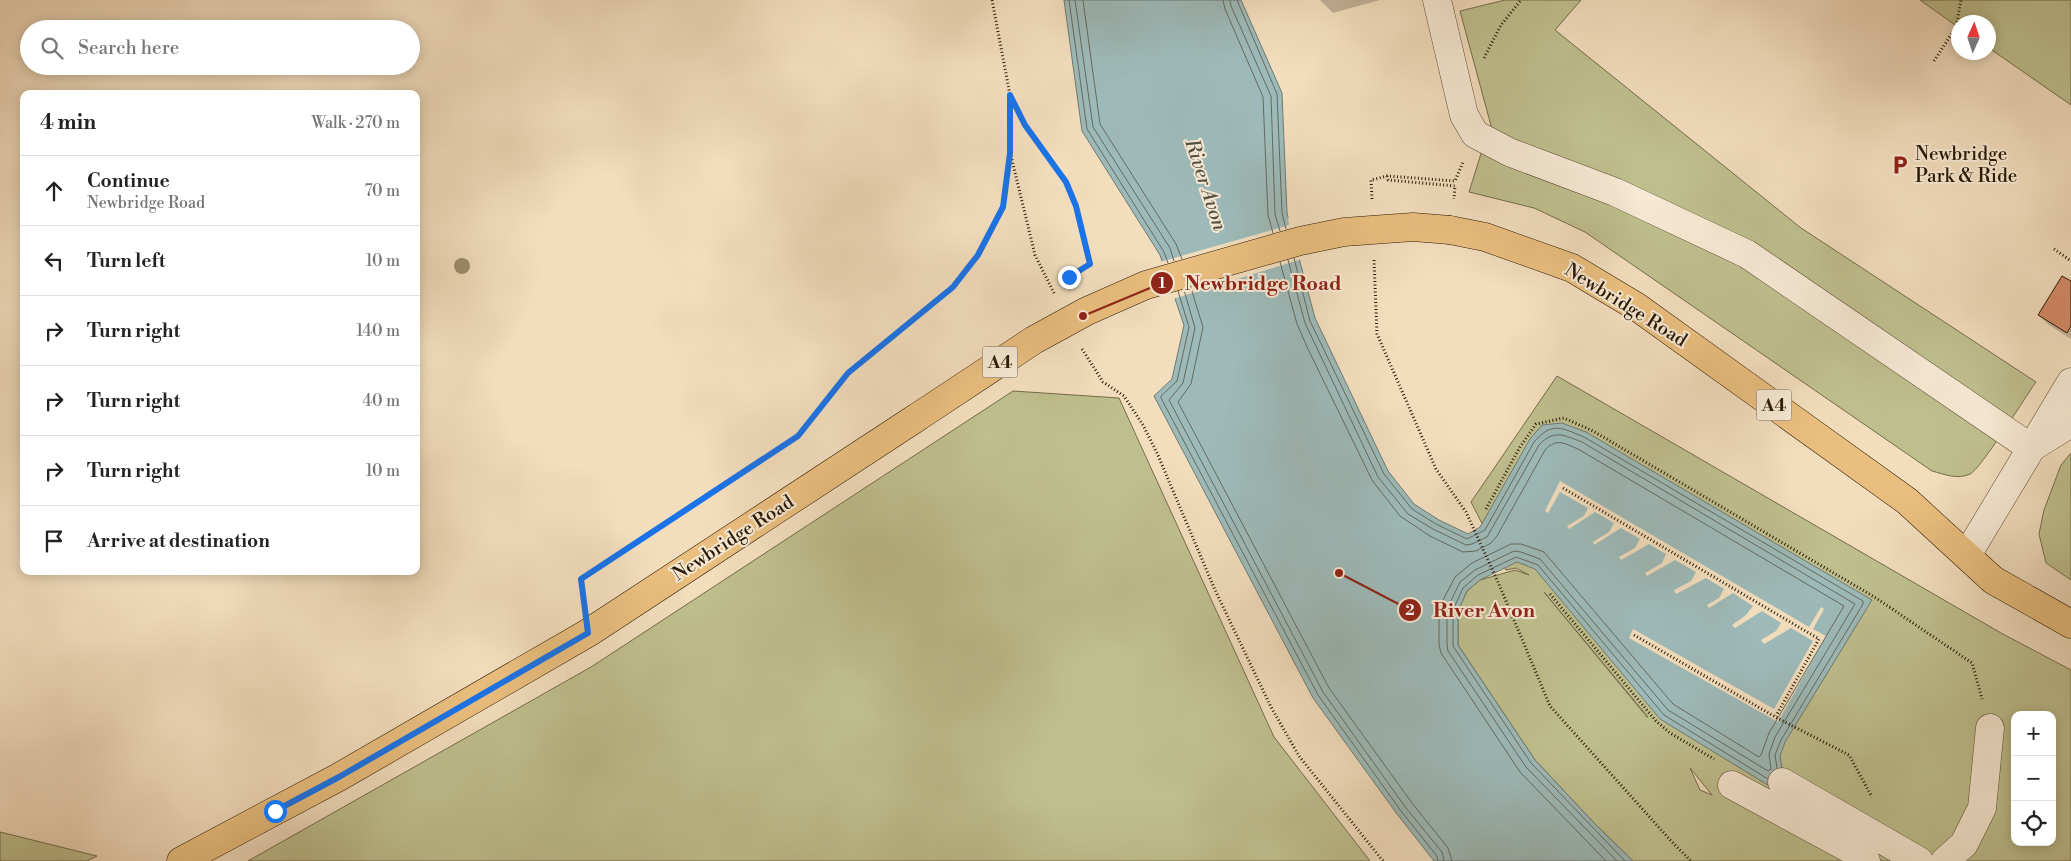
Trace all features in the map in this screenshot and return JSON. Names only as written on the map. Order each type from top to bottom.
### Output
[{"type":"main road","name":"Newbridge Road","points":[[181,861],[339,777],[588,633],[1034,340],[1086,312],[1146,285],[1300,241],[1344,232],[1413,227],[1450,230],[1485,237],[1572,268],[1637,308],[1908,501],[1993,580],[2071,624]]},
{"type":"lane","points":[[1437,0],[1464,115],[1475,134],[1509,152],[1615,192],[1747,254],[2031,448]]},
{"type":"lane","points":[[1966,555],[2071,382]]},
{"type":"lane","points":[[2031,448],[2071,423]]},
{"type":"lane","points":[[1945,861],[1964,844],[1982,808],[1990,728]]},
{"type":"lane","points":[[1782,782],[1919,861]]},
{"type":"lane","points":[[1732,785],[1850,849],[1866,861]]},
{"type":"path","points":[[588,633],[581,579],[798,436],[848,373],[953,287],[978,255],[1003,207],[1010,153],[1010,95],[992,0]]},
{"type":"path","points":[[1934,61],[1956,27],[1961,0]]},
{"type":"path","points":[[1010,95],[1025,125],[1066,182],[1076,206],[1090,264],[1069,277]]},
{"type":"path","points":[[1010,153],[1035,255],[1056,297]]},
{"type":"path","points":[[1387,176],[1388,180],[1456,186],[1450,230]]},
{"type":"path","points":[[1372,209],[1371,180],[1387,176],[1455,181]]},
{"type":"path","points":[[2054,249],[2071,261]]},
{"type":"path","points":[[1374,257],[1377,334],[1436,469],[1466,512],[1498,582],[1550,706],[1691,861]]},
{"type":"path","points":[[1081,348],[1103,382],[1124,396],[1143,424],[1158,453],[1215,590],[1271,707],[1299,756],[1383,861]]},
{"type":"path","points":[[1486,509],[1520,447],[1536,424],[1564,418],[1593,431],[1876,598],[1972,663],[1990,728]]},
{"type":"path","points":[[1562,488],[1819,639],[1778,718]]},
{"type":"path","points":[[1550,594],[1656,721],[1670,732],[1714,759]]},
{"type":"path","points":[[1634,635],[1778,718],[1839,750]]},
{"type":"green space","points":[[1505,0],[1581,0],[1555,30],[1801,228],[2036,382],[1993,447],[1976,469],[1965,476],[1951,476],[1932,471],[1585,232],[1534,208],[1469,192],[1485,141],[1493,133],[1460,11]]},
{"type":"green space","points":[[1920,0],[2071,0],[2071,105],[1996,53],[1996,15],[1951,15],[1951,22]]},
{"type":"green space","points":[[1557,376],[2001,633],[2071,670],[2071,861],[1633,861],[1595,824],[1535,760],[1458,645],[1458,611],[1467,591],[1480,580],[1515,570],[1529,575],[1516,568],[1506,570],[1471,502]],"holes":[[[1544,592],[1648,717],[1647,717]],[[1690,768],[1712,795],[1700,790]]]},
{"type":"green space","points":[[1013,391],[1119,398],[1274,737],[1370,861],[248,861],[591,667]]},
{"type":"green space","points":[[2071,453],[2071,580],[2046,563],[2039,534],[2044,510],[2061,465]]},
{"type":"green space","points":[[0,832],[97,856],[87,861],[0,861]]},
{"type":"water","points":[[1064,0],[1241,0],[1282,93],[1287,213],[1315,318],[1388,471],[1414,504],[1439,520],[1468,534],[1480,527],[1530,439],[1542,425],[1562,423],[1586,432],[1872,600],[1785,742],[1780,756],[1782,769],[1776,790],[1660,719],[1535,569],[1517,562],[1480,580],[1467,591],[1458,611],[1458,645],[1535,760],[1595,824],[1633,861],[1434,861],[1397,814],[1313,698],[1154,396],[1172,379],[1184,325],[1160,255],[1082,131]]},
{"type":"pier","points":[[1290,217],[1302,259],[1173,299],[1160,262],[1289,225],[1288,218]]},
{"type":"pier","points":[[1560,481],[1809,627],[1821,607],[1824,609],[1813,629],[1826,636],[1778,722],[1629,638],[1633,629],[1774,709],[1813,641],[1791,628],[1764,644],[1761,640],[1776,631],[1781,623],[1762,611],[1735,628],[1732,625],[1746,615],[1753,606],[1733,593],[1709,608],[1707,605],[1719,598],[1724,589],[1706,578],[1676,594],[1674,590],[1691,581],[1696,572],[1675,560],[1647,576],[1645,573],[1662,563],[1666,554],[1649,544],[1621,560],[1619,557],[1635,548],[1640,539],[1621,528],[1594,545],[1593,542],[1609,532],[1614,523],[1595,512],[1569,529],[1567,526],[1584,516],[1588,508],[1560,492],[1548,513],[1545,511]]},
{"type":"building","points":[[2062,276],[2071,281],[2071,326],[2067,333],[2038,315]]},
{"type":"place","name":"Newbridge Park & Ride","points":[[1900,165]]},
{"type":"place","name":"Newbridge Road","points":[[1083,316]]},
{"type":"place","name":"River Avon","points":[[1339,573]]},
{"type":"route","points":[[275,811],[339,777],[588,633],[581,579],[798,436],[848,373],[953,287],[978,255],[1003,207],[1010,153],[1010,95],[1025,125],[1066,182],[1076,206],[1090,264],[1069,277]]}]
